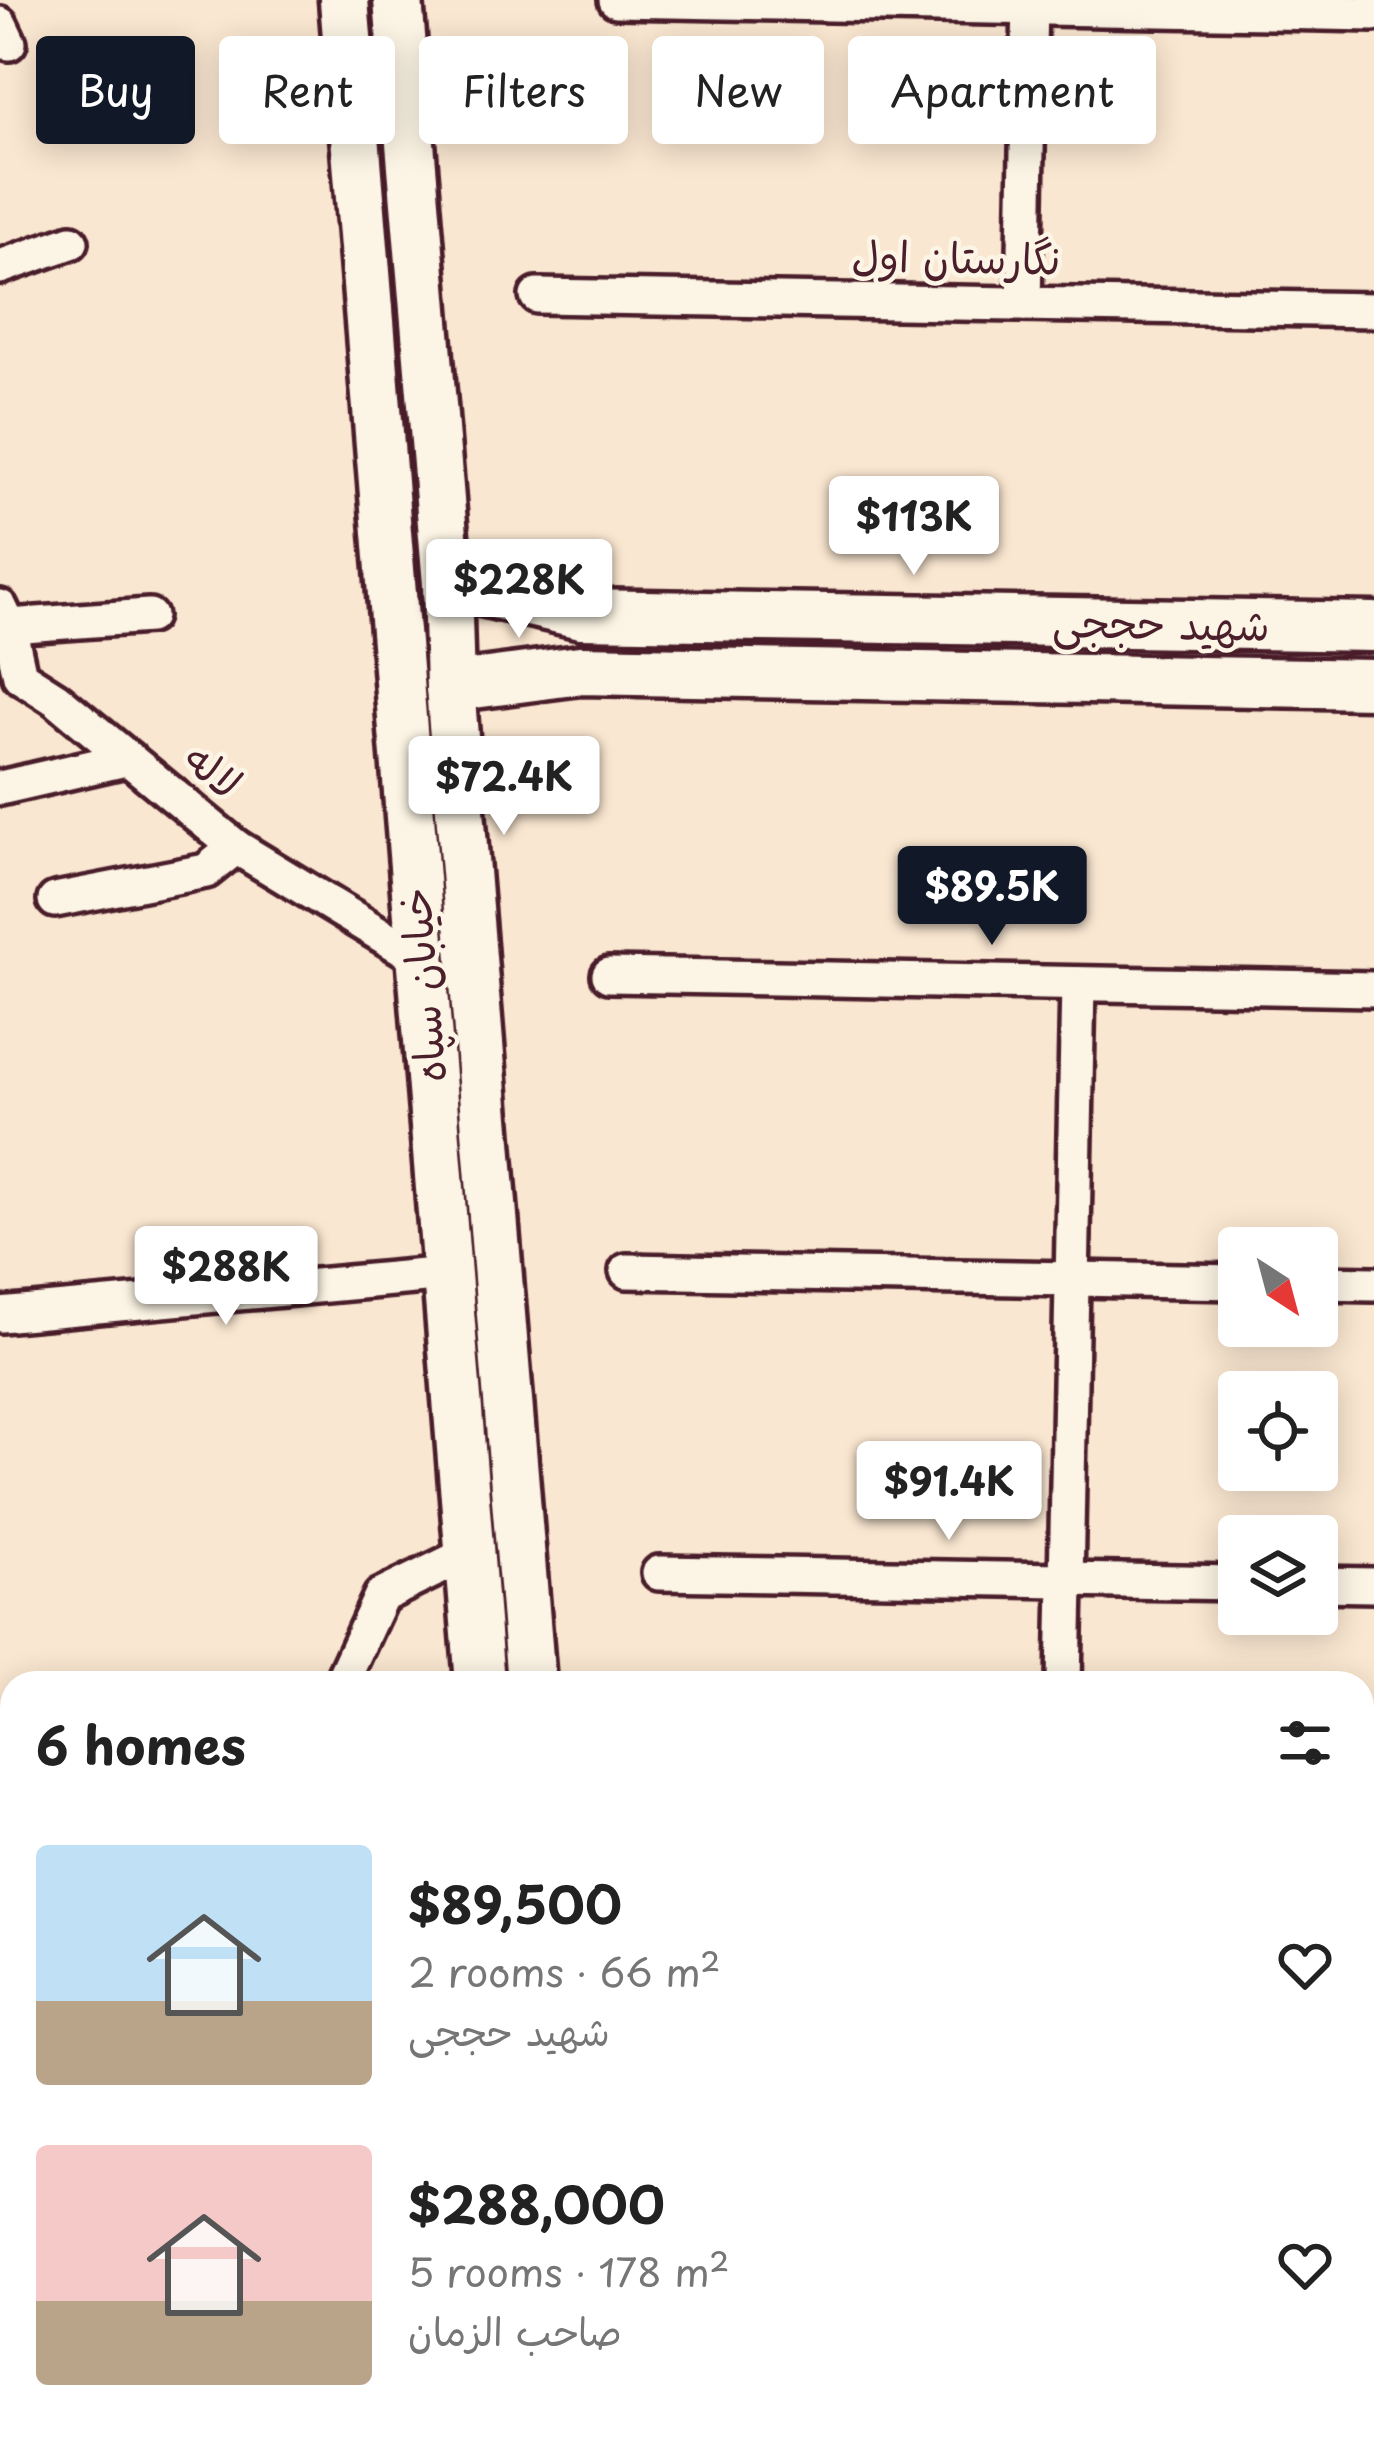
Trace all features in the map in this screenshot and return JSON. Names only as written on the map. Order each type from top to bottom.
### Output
[{"type":"main road","name":"خیابان سپاه","points":[[344,0],[478,1671]]},
{"type":"main road","name":"خیابان سپاه","points":[[398,0],[530,1671]]},
{"type":"main road","name":"شهید حججی","points":[[447,583],[582,614],[1374,627]]},
{"type":"main road","points":[[580,670],[563,657],[561,640],[568,624],[582,614]]},
{"type":"main road","name":"شهید حججی","points":[[450,687],[580,670],[1374,684]]},
{"type":"street","points":[[616,0],[1030,4],[1374,14]]},
{"type":"street","points":[[1024,304],[1030,4]]},
{"type":"street","points":[[0,267],[71,242]]},
{"type":"street","name":"نگارستان اول","points":[[537,296],[1374,310]]},
{"type":"street","points":[[5,617],[149,616]]},
{"type":"street","name":"لاله","points":[[5,617],[10,679],[56,699],[236,848],[421,959]]},
{"type":"street","points":[[0,788],[126,760]]},
{"type":"street","points":[[56,900],[206,871],[236,848]]},
{"type":"street","points":[[609,975],[1374,989]]},
{"type":"street","points":[[1064,1671],[1078,984]]},
{"type":"street","points":[[627,1271],[1218,1282]]},
{"type":"street","points":[[0,1315],[446,1274]]},
{"type":"street","points":[[1338,1283],[1374,1284]]},
{"type":"street","points":[[347,1671],[381,1596],[469,1553]]},
{"type":"street","points":[[659,1573],[1218,1583]]},
{"type":"street","points":[[1338,1584],[1374,1585]]}]
